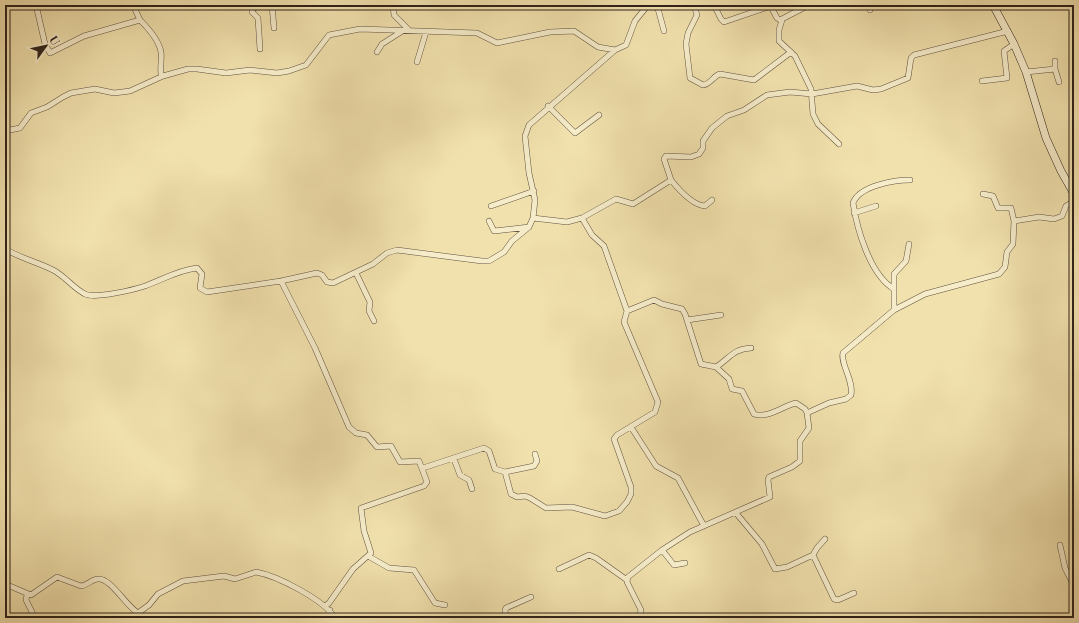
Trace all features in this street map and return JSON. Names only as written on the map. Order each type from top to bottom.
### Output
[{"type":"street","points":[[36,5],[45,44],[50,53],[84,36],[140,20]]},
{"type":"street","points":[[133,5],[140,20],[147,27],[160,48],[160,68],[163,76]]},
{"type":"street","points":[[259,5],[253,9],[252,12],[258,18],[260,49]]},
{"type":"street","points":[[272,5],[274,28]]},
{"type":"street","points":[[5,249],[20,258],[51,269],[61,275],[82,293],[91,296],[116,293],[145,286],[171,274],[197,268],[202,274],[200,288],[207,292],[281,281],[319,272],[327,282],[333,283],[373,264],[387,253],[397,250],[489,261],[504,252],[512,241],[529,227],[533,218],[535,200],[529,173],[525,136],[529,125],[548,106],[615,50],[626,45],[635,21],[648,5]]},
{"type":"street","points":[[657,5],[664,31]]},
{"type":"street","points":[[694,5],[697,15],[688,33],[686,50],[690,76],[703,85],[709,83],[715,76],[720,74],[754,80],[791,52]]},
{"type":"street","points":[[714,5],[724,22],[770,5],[777,18],[782,20]]},
{"type":"street","points":[[809,5],[782,20],[779,30],[779,41],[791,52],[812,94],[813,114],[818,124],[839,144]]},
{"type":"street","points":[[1007,5],[994,6],[1008,30],[1026,72],[1044,132],[1053,155],[1074,194]]},
{"type":"street","points":[[393,6],[394,15],[406,30]]},
{"type":"street","points":[[5,131],[20,128],[31,113],[47,108],[62,97],[71,93],[95,89],[114,93],[130,91],[163,76],[188,69],[205,69],[226,73],[258,70],[277,73],[289,71],[306,64],[328,35],[360,29],[477,33],[497,43],[550,32],[574,31],[598,47],[615,50]]},
{"type":"street","points":[[377,52],[382,44],[406,30]]},
{"type":"street","points":[[712,200],[708,205],[703,206],[680,191],[671,180],[665,165],[665,157],[674,155],[691,156],[699,154],[703,148],[703,141],[706,134],[727,116],[744,110],[767,96],[779,92],[812,94],[857,86],[873,90],[881,89],[907,79],[911,70],[911,58],[914,55],[1008,30]]},
{"type":"street","points":[[416,62],[426,32]]},
{"type":"street","points":[[982,80],[1007,78],[1003,54],[1005,50],[1014,44]]},
{"type":"street","points":[[1055,61],[1055,69],[1059,82]]},
{"type":"street","points":[[1026,72],[1055,69]]},
{"type":"street","points":[[548,106],[574,133],[599,115]]},
{"type":"street","points":[[533,218],[564,222],[582,218],[616,199],[633,204],[640,201],[671,180]]},
{"type":"street","points":[[894,289],[880,277],[870,260],[854,213],[854,200],[870,188],[901,180],[910,180]]},
{"type":"street","points":[[492,206],[534,191]]},
{"type":"street","points":[[807,413],[829,403],[849,398],[852,391],[843,359],[844,353],[894,310],[929,292],[999,274],[1005,267],[1007,252],[1013,244],[1014,221],[1011,208],[998,208],[994,196],[983,194]]},
{"type":"street","points":[[1014,221],[1039,217],[1058,218],[1062,216],[1066,206],[1074,201]]},
{"type":"street","points":[[854,213],[876,206]]},
{"type":"street","points":[[505,472],[510,491],[513,495],[525,496],[546,508],[572,507],[596,515],[611,515],[619,511],[627,502],[631,494],[628,476],[614,439],[655,412],[658,402],[624,322],[627,311],[606,250],[603,244],[592,235],[582,218]]},
{"type":"street","points":[[489,221],[494,232],[529,227]]},
{"type":"street","points":[[894,310],[894,274],[906,261],[908,244]]},
{"type":"street","points":[[356,273],[370,302],[369,311],[374,321]]},
{"type":"street","points":[[281,281],[315,348],[349,427],[356,433],[367,435],[377,447],[391,446],[400,462],[418,460],[424,468],[427,482],[426,484],[361,508],[364,531],[372,551],[353,569],[329,603],[325,606]]},
{"type":"street","points":[[627,311],[654,300],[682,310],[687,320],[701,364],[716,367],[729,378],[732,389],[742,391],[754,414],[764,415],[796,403],[805,409],[809,428],[800,441],[799,462],[792,467],[769,477],[770,495],[768,499],[704,526],[662,550],[634,571],[627,580]]},
{"type":"street","points":[[687,320],[721,315]]},
{"type":"street","points":[[716,367],[727,360],[737,350],[751,348]]},
{"type":"street","points":[[631,427],[656,466],[678,478],[704,526]]},
{"type":"street","points":[[424,468],[486,448],[489,451],[495,469],[505,472],[534,466],[536,461],[535,454]]},
{"type":"street","points":[[454,459],[460,475],[469,480],[472,489]]},
{"type":"street","points":[[736,513],[762,544],[775,569],[787,567],[813,556],[825,539]]},
{"type":"street","points":[[1060,545],[1065,568],[1074,586]]},
{"type":"street","points":[[662,550],[674,566],[685,563]]},
{"type":"street","points":[[368,556],[389,568],[414,570],[435,603],[446,605]]},
{"type":"street","points":[[559,569],[589,556],[596,558],[627,580],[641,610],[637,618]]},
{"type":"street","points":[[813,556],[834,598],[838,600],[854,593]]},
{"type":"street","points":[[5,584],[27,595],[35,593],[57,577],[81,586],[95,579],[103,579],[109,582],[118,594],[139,612],[149,605],[158,594],[183,582],[224,576],[236,579],[256,572],[269,575],[294,587],[325,606],[330,610],[335,618]]},
{"type":"street","points":[[27,595],[26,600],[35,618]]},
{"type":"street","points":[[506,618],[504,610],[506,608],[532,597]]},
{"type":"street","points":[[322,618],[328,615],[330,610]]}]
